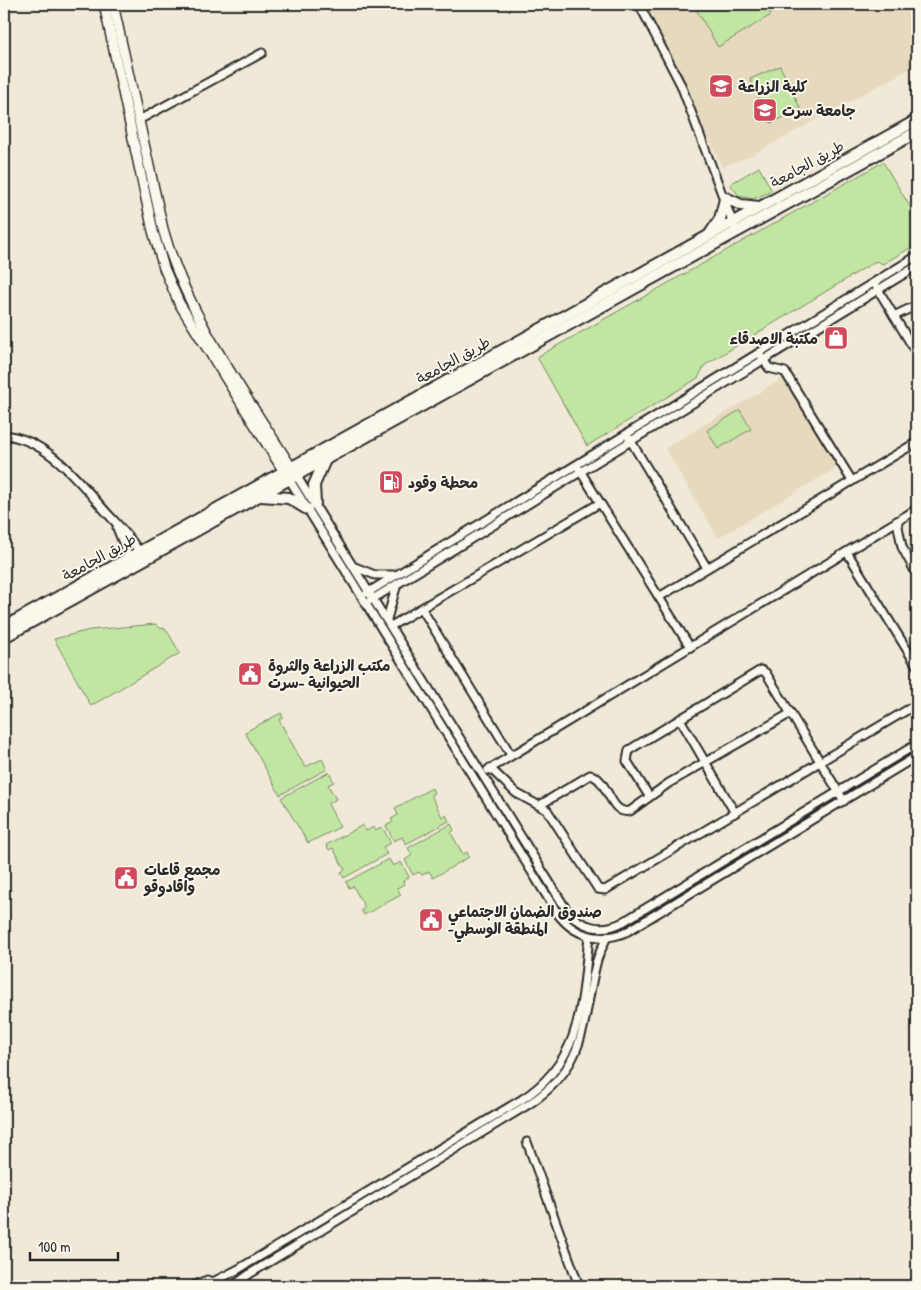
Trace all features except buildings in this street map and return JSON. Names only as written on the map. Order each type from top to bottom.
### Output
[{"type":"highway","name":"طريق الجامعة","points":[[543,333],[708,236],[737,226],[760,207],[917,120]]},
{"type":"highway","name":"طريق الجامعة","points":[[4,627],[131,562],[737,226],[917,132]]},
{"type":"highway","points":[[708,236],[720,219],[725,196],[741,205],[760,207]]},
{"type":"highway","name":"طريق الجامعة","points":[[142,556],[257,497],[290,473],[326,459],[381,422]]},
{"type":"highway","points":[[257,497],[289,498],[311,507],[316,477],[326,459]]},
{"type":"highway","name":"طريق الجامعة","points":[[4,637],[131,562]]},
{"type":"main road","points":[[104,4],[153,231],[164,268],[179,302],[290,473]]},
{"type":"main road","points":[[113,4],[168,247],[187,298],[290,473]]},
{"type":"street","points":[[639,4],[682,85],[737,226]]},
{"type":"street","points":[[139,120],[262,53]]},
{"type":"street","points":[[362,596],[917,256]]},
{"type":"street","points":[[367,603],[917,266]]},
{"type":"street","points":[[874,283],[917,354]]},
{"type":"street","points":[[894,316],[917,305]]},
{"type":"street","points":[[759,353],[770,368],[785,372],[852,481]]},
{"type":"street","points":[[626,434],[707,568]]},
{"type":"street","points":[[4,436],[32,443],[50,454],[71,473],[142,556]]},
{"type":"street","points":[[659,598],[917,442]]},
{"type":"street","points":[[577,465],[690,647]]},
{"type":"street","points":[[290,473],[362,596],[556,911],[572,929],[589,936],[607,938],[628,931],[917,756]]},
{"type":"street","points":[[389,622],[422,609],[600,503]]},
{"type":"street","points":[[311,507],[370,591],[566,909],[578,921],[591,927],[606,928],[623,922],[917,744]]},
{"type":"street","points":[[474,778],[917,509]]},
{"type":"street","points":[[114,521],[131,562]]},
{"type":"street","points":[[898,521],[902,547],[917,575]]},
{"type":"street","points":[[848,552],[917,666]]},
{"type":"street","points":[[354,567],[375,575],[396,575]]},
{"type":"street","points":[[389,622],[397,584]]},
{"type":"street","points":[[422,609],[511,755]]},
{"type":"street","points":[[649,796],[628,763],[627,754],[631,748],[761,670],[766,673],[844,801]]},
{"type":"street","points":[[490,768],[516,793],[540,805],[550,814],[601,891],[917,704]]},
{"type":"street","points":[[540,805],[590,775],[599,779],[616,806],[622,811],[630,811],[649,796],[681,776],[791,713]]},
{"type":"street","points":[[680,719],[735,813]]},
{"type":"street","points":[[572,929],[578,921]]},
{"type":"street","points":[[233,1286],[251,1272],[529,1104],[552,1087],[570,1064],[582,1038],[596,961],[607,938],[606,928]]},
{"type":"street","points":[[213,1282],[237,1270],[542,1086],[563,1060],[574,1037],[582,995],[589,936]]},
{"type":"street","points":[[527,1142],[579,1286]]},
{"type":"street","points":[[193,1286],[203,1281],[213,1282],[220,1286]]},
{"type":"shaded area","name":"جامعة سرت","points":[[646,4],[917,4],[917,65],[752,155],[722,167]]},
{"type":"shaded area","points":[[785,377],[838,467],[718,538],[665,448]]},
{"type":"green space","points":[[693,4],[765,4],[771,15],[718,47]]},
{"type":"green space","points":[[780,66],[801,110],[771,123],[750,79]]},
{"type":"green space","points":[[883,162],[917,218],[917,244],[883,264],[876,261],[705,365],[698,378],[587,446],[537,357]]},
{"type":"green space","points":[[759,167],[772,191],[753,199],[739,196],[730,184]]},
{"type":"green space","points":[[740,410],[751,429],[718,449],[707,430]]},
{"type":"green space","points":[[156,624],[160,628],[166,629],[180,653],[91,706],[54,639],[90,630]]},
{"type":"green space","points":[[281,713],[283,717],[279,720],[305,767],[322,759],[327,769],[280,795],[245,732]]},
{"type":"green space","points":[[329,772],[334,782],[328,785],[336,799],[328,804],[340,827],[308,843],[281,798]]},
{"type":"green space","points":[[432,788],[434,793],[431,795],[442,817],[446,815],[449,821],[406,844],[402,837],[394,841],[386,826],[393,822],[391,819],[398,815],[395,808]]},
{"type":"green space","points":[[451,824],[454,830],[451,833],[463,854],[467,852],[469,857],[433,878],[429,871],[422,875],[419,872],[413,875],[405,860],[412,855],[408,848]]},
{"type":"green space","points":[[363,825],[366,831],[374,827],[376,831],[382,827],[391,843],[383,847],[387,854],[344,878],[341,872],[345,870],[333,848],[329,850],[326,845]]},
{"type":"green space","points":[[389,859],[393,866],[401,862],[409,877],[403,881],[404,884],[397,888],[401,895],[364,915],[361,910],[365,908],[353,886],[349,888],[346,882]]},
{"type":"place","name":"كلية الزراعة","points":[[721,86]]},
{"type":"place","name":"جامعة سرت","points":[[765,110]]},
{"type":"place","name":"مكتبة الاصدقاء","points":[[836,338]]},
{"type":"place","name":"محطة وقود","points":[[391,482]]},
{"type":"place","name":"مكتب الزراعة والثروة الحيوانية -سرت","points":[[250,674]]},
{"type":"place","name":"مجمع قاعات واقادوقو","points":[[126,878]]},
{"type":"place","name":"صندوق الضمان الاجتماعي -المنطقة الوسطي","points":[[431,920]]}]
